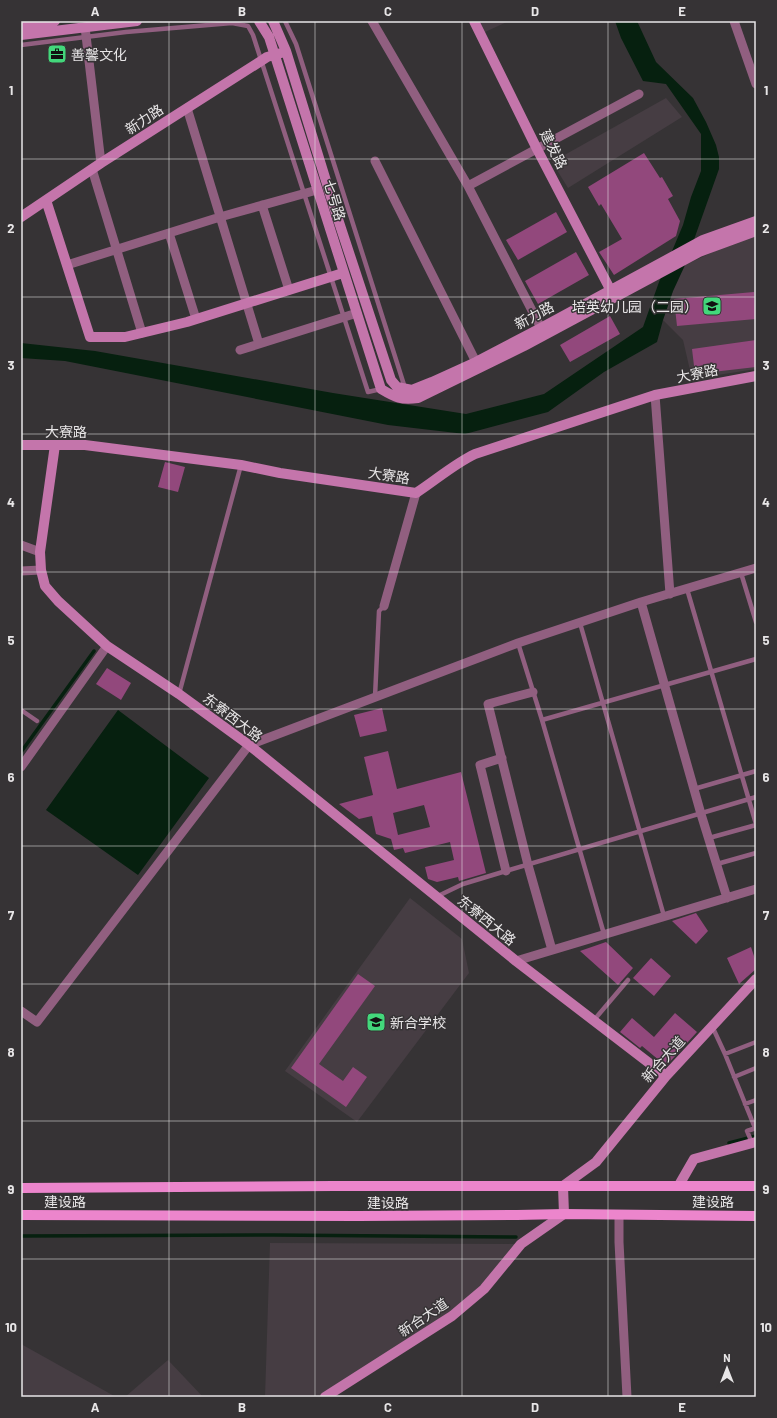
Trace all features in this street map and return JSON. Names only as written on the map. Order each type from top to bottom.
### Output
[{"type":"main road","name":"建设路","points":[[21,1188],[679,1185],[756,1186]]},
{"type":"main road","name":"建设路","points":[[21,1215],[383,1216],[564,1214],[756,1216]]},
{"type":"street","points":[[28,23],[55,21]]},
{"type":"street","points":[[21,35],[86,32],[137,21]]},
{"type":"street","name":"七号路","points":[[259,21],[269,37],[381,389]]},
{"type":"street","name":"七号路","points":[[273,21],[286,51],[335,210],[391,380],[397,387],[405,390]]},
{"type":"street","points":[[372,21],[468,186],[541,328]]},
{"type":"street","name":"建发路","points":[[474,21],[537,149],[610,289]]},
{"type":"street","points":[[734,21],[756,84]]},
{"type":"street","points":[[86,32],[97,166],[117,250],[142,333]]},
{"type":"street","name":"新力路","points":[[21,217],[97,166],[261,61],[274,54],[286,51]]},
{"type":"street","points":[[468,186],[639,94]]},
{"type":"street","points":[[187,108],[259,344]]},
{"type":"street","points":[[375,161],[476,362]]},
{"type":"street","points":[[67,264],[117,250],[220,217],[317,190]]},
{"type":"street","points":[[46,200],[90,337],[126,337],[142,333],[196,319],[343,273]]},
{"type":"street","points":[[262,205],[289,290]]},
{"type":"street","name":"新力路","points":[[405,390],[433,386],[703,240],[756,221]]},
{"type":"street","points":[[381,389],[397,398],[405,400],[418,398],[433,386],[524,346],[655,274],[699,252],[756,232]]},
{"type":"street","points":[[170,233],[196,319]]},
{"type":"street","points":[[240,350],[356,313]]},
{"type":"street","name":"大寮路","points":[[21,445],[86,445],[241,465],[280,473],[416,493],[461,461],[475,454],[655,395],[756,376]]},
{"type":"street","points":[[655,395],[670,594]]},
{"type":"street","name":"东寮西大路","points":[[55,445],[40,552],[41,570],[46,586],[58,601],[108,646],[179,694],[249,745],[516,961],[666,1076]]},
{"type":"street","points":[[384,606],[416,493]]},
{"type":"street","points":[[21,544],[40,552]]},
{"type":"street","points":[[21,1010],[37,1022],[249,745],[518,643],[641,602],[756,568]]},
{"type":"street","points":[[21,570],[41,570]]},
{"type":"street","points":[[641,602],[701,814],[727,898]]},
{"type":"street","points":[[21,767],[108,646]]},
{"type":"street","points":[[533,692],[488,704],[528,865],[552,950]]},
{"type":"street","points":[[502,758],[480,766],[506,871]]},
{"type":"street","points":[[516,961],[756,889]]},
{"type":"street","name":"新合大道","points":[[563,1186],[596,1162],[666,1076],[755,981]]},
{"type":"street","points":[[679,1185],[694,1159],[752,1140]]},
{"type":"street","points":[[563,1186],[564,1214]]},
{"type":"street","name":"新合大道","points":[[325,1397],[452,1316],[484,1289],[521,1244],[564,1214]]},
{"type":"street","points":[[619,1215],[627,1397]]},
{"type":"lane","points":[[284,21],[298,51],[405,390]]},
{"type":"lane","points":[[21,45],[86,32],[232,23],[248,26],[253,36],[368,392],[381,389]]},
{"type":"lane","points":[[179,694],[241,465]]},
{"type":"lane","points":[[740,573],[756,622]]},
{"type":"lane","points":[[687,589],[756,825],[709,838]]},
{"type":"lane","points":[[374,697],[379,611],[384,606]]},
{"type":"lane","points":[[580,623],[641,831],[664,916]]},
{"type":"lane","points":[[518,643],[604,934]]},
{"type":"lane","points":[[542,720],[712,672],[756,658]]},
{"type":"lane","points":[[21,710],[37,721]]},
{"type":"lane","points":[[694,789],[756,771]]},
{"type":"lane","points":[[436,897],[463,884],[756,797]]},
{"type":"lane","points":[[717,864],[756,853]]},
{"type":"lane","points":[[594,1020],[628,980]]},
{"type":"lane","points":[[712,1026],[755,1128],[747,1131],[752,1140]]},
{"type":"lane","points":[[725,1054],[756,1042]]},
{"type":"lane","points":[[734,1077],[756,1068]]},
{"type":"lane","points":[[745,1104],[756,1100]]},
{"type":"shaded area","points":[[480,21],[509,21],[485,32]]},
{"type":"shaded area","points":[[615,21],[637,21],[656,62],[693,98],[716,145],[719,157],[719,169],[685,265],[673,291],[657,342],[604,372],[548,412],[465,434],[388,425],[65,361],[21,358],[21,343],[95,351],[333,393],[466,414],[544,394],[643,327],[659,282],[683,225],[691,197],[701,171],[701,134],[666,84],[643,81],[621,38]]},
{"type":"shaded area","points":[[666,98],[682,117],[568,188],[552,162]]},
{"type":"shaded area","name":"培英幼儿园（二园）","points":[[756,232],[756,369],[692,379],[683,340],[663,320],[673,291],[685,265]]},
{"type":"shaded area","points":[[118,710],[209,778],[138,875],[46,810]]},
{"type":"shaded area","name":"新合学校","points":[[410,898],[462,939],[469,973],[357,1122],[285,1071]]},
{"type":"shaded area","points":[[270,1243],[521,1244],[484,1289],[325,1397],[265,1397]]},
{"type":"shaded area","points":[[21,1344],[116,1397],[21,1397]]},
{"type":"shaded area","points":[[168,1360],[203,1397],[125,1397]]},
{"type":"building","points":[[644,153],[660,178],[662,177],[673,196],[668,199],[680,221],[676,236],[614,275],[599,252],[622,239],[601,204],[599,206],[588,187]]},
{"type":"building","points":[[556,212],[567,232],[518,260],[506,240]]},
{"type":"building","points":[[576,252],[589,275],[538,304],[525,281]]},
{"type":"building","points":[[754,292],[756,319],[677,326],[674,299]]},
{"type":"building","points":[[610,316],[620,334],[570,362],[560,345]]},
{"type":"building","points":[[756,340],[756,367],[695,374],[692,349]]},
{"type":"building","points":[[165,462],[185,467],[178,492],[158,487]]},
{"type":"building","points":[[107,668],[131,683],[121,700],[96,684]]},
{"type":"building","points":[[382,708],[387,731],[360,737],[354,715]]},
{"type":"building","points":[[388,751],[397,789],[461,772],[486,873],[459,881],[458,877],[437,882],[428,879],[425,867],[454,860],[450,842],[405,853],[403,848],[394,850],[391,839],[376,834],[372,816],[359,819],[339,804],[373,795],[364,757]],"holes":[[[424,805],[430,827],[398,835],[393,813]]]},
{"type":"building","points":[[696,913],[708,931],[696,944],[672,921]]},
{"type":"building","points":[[606,942],[633,968],[618,985],[580,951]]},
{"type":"building","points":[[751,947],[756,962],[756,969],[739,984],[727,958]]},
{"type":"building","points":[[651,958],[671,976],[654,996],[633,978]]},
{"type":"building","points":[[358,974],[375,986],[319,1064],[343,1081],[353,1067],[367,1077],[346,1107],[291,1068]]},
{"type":"building","points":[[675,1013],[697,1032],[666,1066],[642,1046],[640,1048],[620,1032],[632,1018],[654,1037]]},
{"type":"waterway","points":[[21,752],[94,651]]},
{"type":"waterway","points":[[729,1143],[756,1136]]},
{"type":"waterway","points":[[21,1236],[274,1235],[516,1237]]},
{"type":"place","name":"善馨文化","points":[[57,54]]},
{"type":"place","name":"培英幼儿园（二园）","points":[[712,306]]},
{"type":"place","name":"新合学校","points":[[376,1022]]}]
